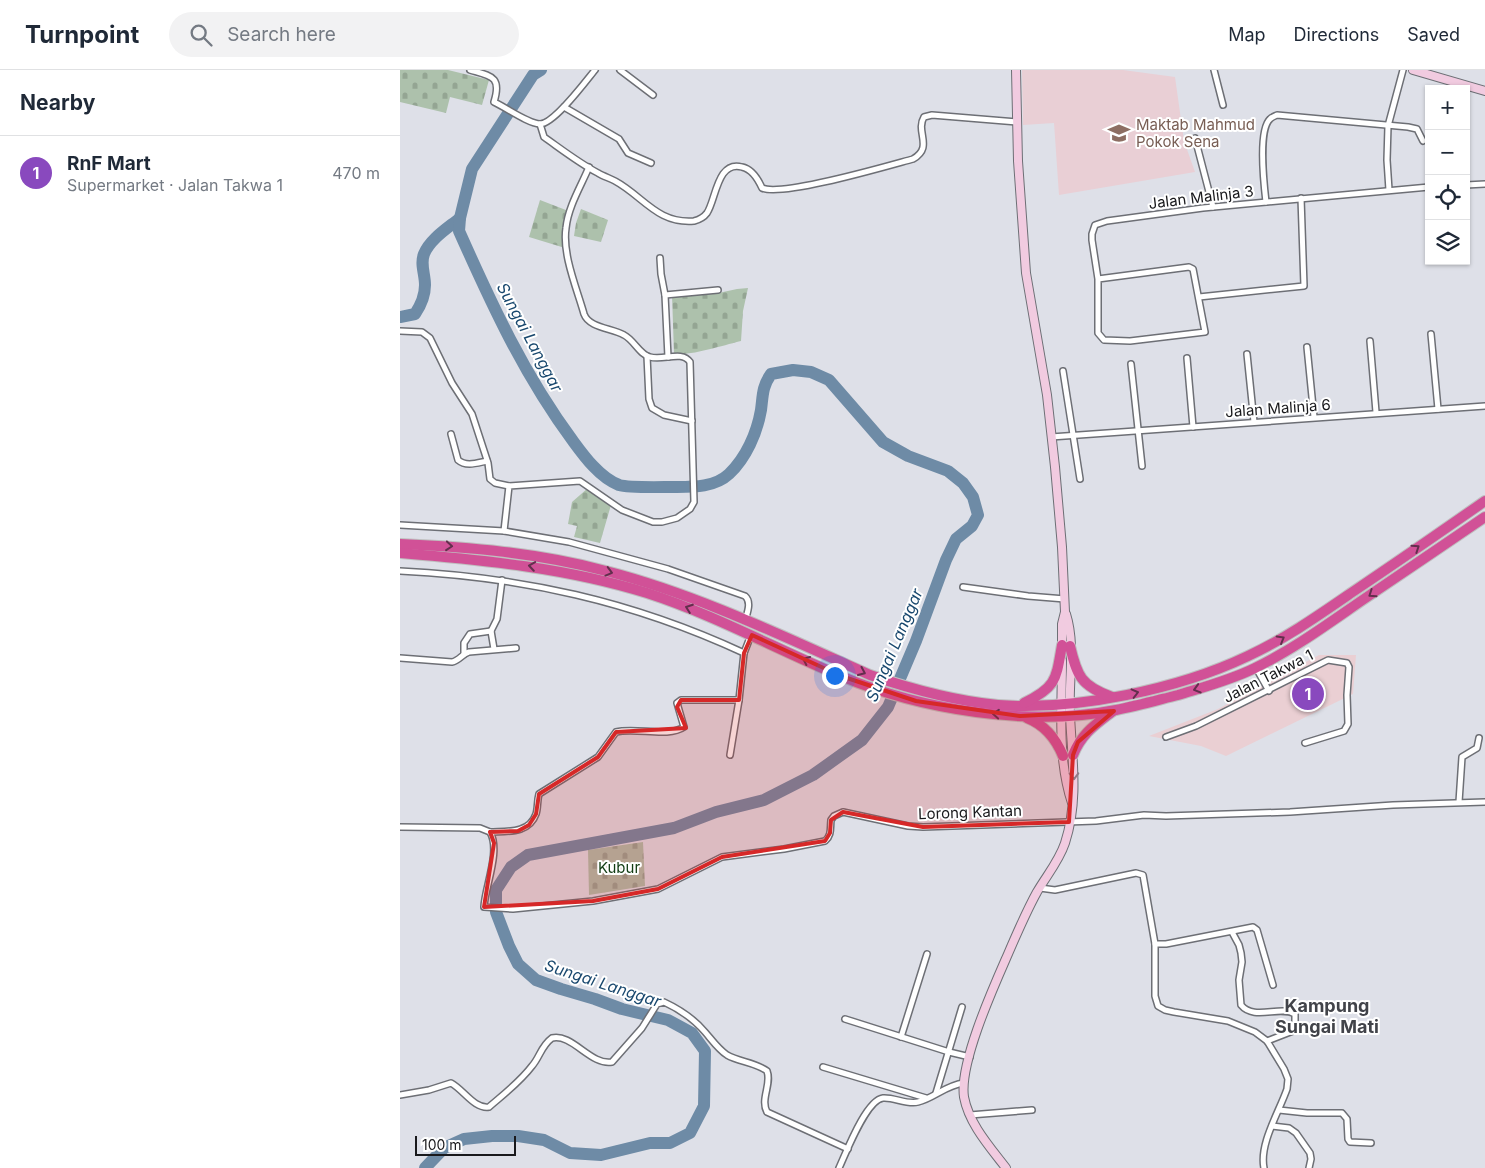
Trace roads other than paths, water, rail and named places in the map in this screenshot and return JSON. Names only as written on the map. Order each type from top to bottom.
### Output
[{"type":"highway","points":[[400,544],[474,548],[586,566],[650,584],[745,621],[870,675],[920,690],[975,702],[1018,705],[1114,698],[1198,676],[1250,656],[1312,620],[1485,501]]},
{"type":"highway","points":[[400,553],[511,563],[604,581],[694,610],[841,676],[916,701],[972,712],[1020,716],[1066,715],[1114,711],[1200,688],[1256,668],[1320,630],[1485,517]]},
{"type":"highway","points":[[1066,645],[1082,679],[1097,692],[1114,698]]},
{"type":"highway","points":[[1018,705],[1039,696],[1055,682],[1066,645]]},
{"type":"highway","points":[[1020,716],[1036,722],[1048,732],[1068,755],[1088,730],[1114,711]]},
{"type":"main road","points":[[1006,1168],[978,1130],[970,1115],[964,1098],[964,1083],[970,1056],[991,995],[1023,920],[1058,860],[1065,842],[1074,786],[1068,755],[1066,715],[1066,645],[1069,624],[1065,612],[1060,527],[1047,395],[1026,274],[1021,218],[1016,70]]},
{"type":"main road","points":[[1413,70],[1485,91]]},
{"type":"street","points":[[470,70],[494,77],[497,82],[494,102],[530,121],[540,124],[551,119],[564,107],[596,70]]},
{"type":"street","points":[[620,70],[653,95]]},
{"type":"street","points":[[1214,70],[1223,105]]},
{"type":"street","points":[[1390,190],[1387,160],[1388,126],[1403,70]]},
{"type":"street","points":[[564,107],[619,139],[628,153],[650,162]]},
{"type":"street","points":[[540,124],[544,137],[589,167],[629,190],[646,206],[669,218],[693,221],[699,220],[706,214],[719,180],[728,169],[737,166],[744,167],[751,172],[762,188],[775,190],[845,178],[913,159],[920,155],[923,150],[921,124],[924,117],[932,115],[1017,122]]},
{"type":"street","points":[[1266,202],[1263,172],[1265,128],[1270,119],[1277,115],[1408,127],[1417,129],[1423,141]]},
{"type":"street","points":[[1195,138],[1214,207]]},
{"type":"street","points":[[400,331],[422,332],[430,338],[452,383],[472,414],[492,482],[510,486],[580,481],[622,510],[653,522],[677,518],[690,509],[694,502],[694,480],[690,362],[688,358],[682,356],[653,358],[647,356],[625,335],[591,323],[584,314],[565,242],[570,210],[589,167]]},
{"type":"street","points":[[1470,185],[1485,184]]},
{"type":"street","name":"Jalan Malinja 3","points":[[1199,297],[1205,332],[1130,341],[1104,340],[1098,333],[1098,279],[1092,240],[1095,225],[1107,221],[1214,207],[1425,187]]},
{"type":"street","points":[[1098,279],[1189,267],[1193,268],[1199,297],[1304,286],[1301,198]]},
{"type":"street","points":[[660,258],[660,274],[665,295],[668,357]]},
{"type":"street","points":[[665,295],[718,290]]},
{"type":"street","points":[[1431,334],[1438,409]]},
{"type":"street","points":[[1370,340],[1376,412]]},
{"type":"street","points":[[1307,347],[1314,417]]},
{"type":"street","points":[[1248,354],[1254,422]]},
{"type":"street","points":[[647,356],[649,399],[652,408],[664,415],[692,421]]},
{"type":"street","points":[[1188,358],[1192,427]]},
{"type":"street","points":[[1131,364],[1142,466]]},
{"type":"street","points":[[1063,371],[1080,479]]},
{"type":"street","name":"Jalan Malinja 6","points":[[1051,436],[1376,412],[1485,406]]},
{"type":"street","points":[[451,434],[458,460],[461,463],[470,464],[487,461]]},
{"type":"street","points":[[504,531],[510,486]]},
{"type":"street","points":[[400,525],[504,531],[551,538],[668,569],[734,591],[748,599],[745,621]]},
{"type":"street","points":[[400,571],[502,580],[625,606],[666,620],[744,653]]},
{"type":"street","points":[[494,649],[490,636],[497,619],[502,580]]},
{"type":"street","points":[[963,587],[1065,599]]},
{"type":"street","points":[[464,654],[464,643],[470,634],[491,631]]},
{"type":"street","points":[[730,755],[744,653],[752,635]]},
{"type":"street","points":[[400,658],[452,662],[457,661],[464,654],[494,649],[516,648]]},
{"type":"street","name":"Jalan Takwa 1","points":[[1166,737],[1196,726],[1328,660],[1347,663],[1349,667],[1347,695],[1348,724],[1344,731],[1305,743]]},
{"type":"street","points":[[1256,668],[1269,691]]},
{"type":"street","points":[[400,827],[480,828],[490,832],[518,831],[529,825],[536,814],[539,794],[598,757],[616,732],[669,732],[681,729],[684,727],[677,703],[681,700],[739,700]]},
{"type":"street","points":[[1459,802],[1462,757],[1477,748],[1479,738]]},
{"type":"street","points":[[1069,822],[1144,815],[1173,816],[1290,812],[1485,802]]},
{"type":"street","name":"Lorong Kantan","points":[[490,832],[494,843],[484,907],[513,909],[593,902],[658,889],[722,857],[784,849],[825,841],[830,833],[831,820],[834,816],[843,812],[908,826],[923,827],[1069,822]]},
{"type":"street","points":[[1040,888],[1054,890],[1140,873],[1144,879],[1155,944],[1155,996],[1160,1008],[1228,1021],[1255,1032],[1267,1041],[1284,1069],[1288,1079],[1287,1089],[1263,1151],[1264,1168]]},
{"type":"street","points":[[1155,944],[1166,944],[1250,927],[1256,928],[1273,985]]},
{"type":"street","points":[[1232,932],[1239,945],[1241,954],[1239,980],[1242,1005],[1248,1010],[1260,1012],[1289,1011],[1294,1014],[1296,1022],[1293,1031],[1267,1041]]},
{"type":"street","points":[[901,1037],[927,954]]},
{"type":"street","points":[[400,1095],[430,1090],[451,1083],[460,1088],[477,1105],[483,1108],[489,1107],[525,1075],[534,1064],[540,1050],[552,1038],[562,1038],[593,1057],[610,1062],[615,1060],[642,1028],[657,1004],[664,1002],[693,1019],[720,1050],[727,1055],[736,1060],[761,1066],[767,1071],[768,1080],[764,1104],[767,1112],[848,1149]]},
{"type":"street","points":[[936,1093],[962,1007]]},
{"type":"street","points":[[845,1020],[948,1052],[970,1056]]},
{"type":"street","points":[[822,1067],[926,1098]]},
{"type":"street","points":[[839,1168],[869,1108],[878,1099],[885,1098],[917,1102],[954,1084],[964,1083]]},
{"type":"street","points":[[970,1115],[1032,1110]]},
{"type":"street","points":[[1279,1110],[1307,1113],[1342,1113],[1347,1119],[1348,1139],[1350,1142],[1371,1143]]},
{"type":"street","points":[[1272,1126],[1289,1128],[1296,1132],[1310,1153],[1309,1168]]},
{"type":"waterway","name":"Sungai Langgar","points":[[425,1168],[444,1148],[464,1139],[518,1136],[544,1140],[570,1153],[601,1155],[650,1143],[670,1143],[690,1133],[704,1106],[705,1051],[692,1033],[668,1020],[622,1009],[536,980],[518,964],[509,946],[496,912],[496,890],[511,867],[528,855],[674,828],[716,812],[764,800],[813,775],[862,740],[888,707],[956,539],[972,526],[978,515],[973,497],[963,483],[948,471],[908,456],[883,442],[829,380],[811,372],[793,370],[771,374],[764,387],[759,419],[750,445],[735,468],[717,482],[687,487],[624,486],[612,482],[593,466],[555,416],[524,365],[497,313],[459,231],[460,218],[472,169],[533,75],[541,70]]},
{"type":"waterway","points":[[400,317],[415,314],[422,300],[425,285],[422,262],[430,243],[460,218]]},
{"type":"place","name":"Maktab Mahmud Pokok Sena","points":[[1119,133]]},
{"type":"place","name":"RnF Mart","points":[[1308,694]]},
{"type":"district","name":"Kampung Sungai Mati","points":[[1327,1015]]},
{"type":"park label","name":"Kubur","points":[[619,867]]}]
